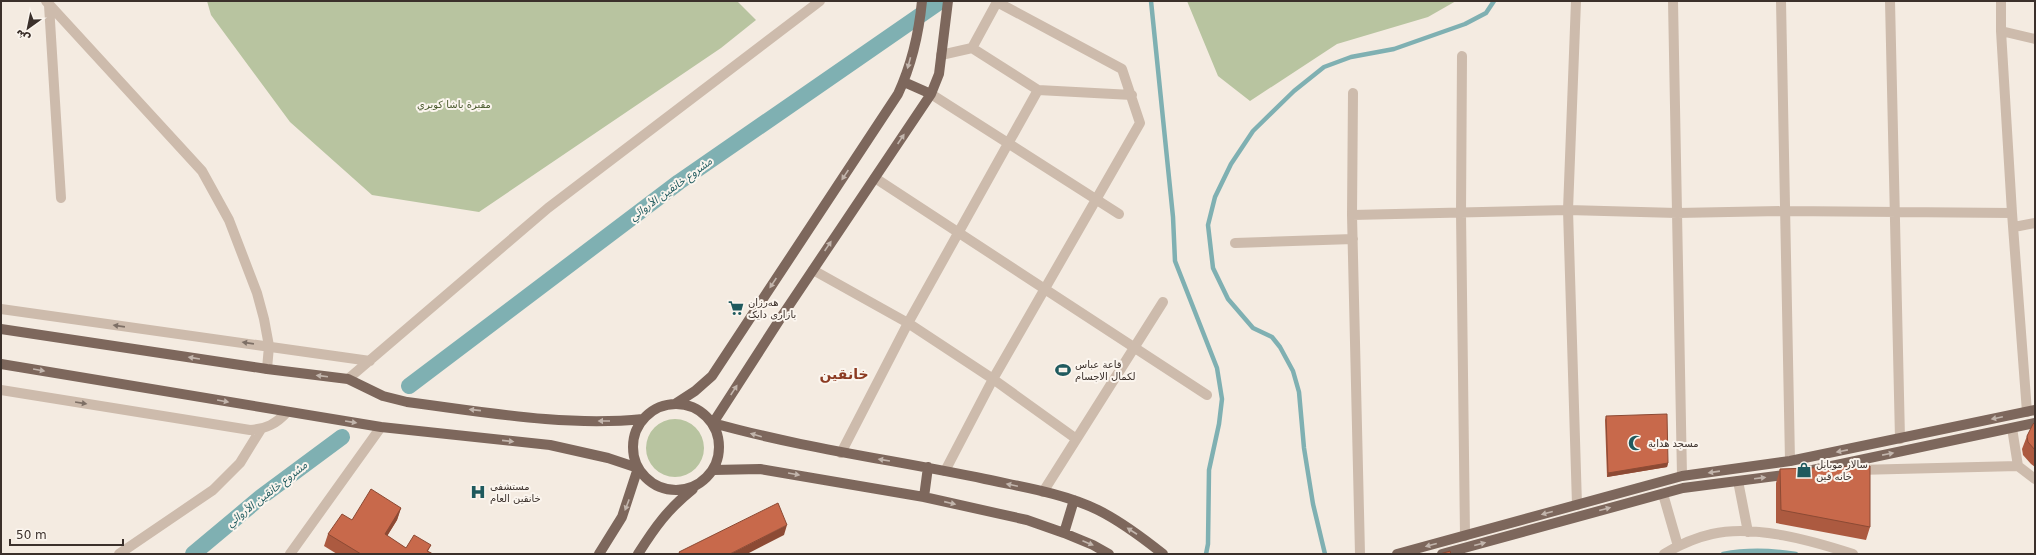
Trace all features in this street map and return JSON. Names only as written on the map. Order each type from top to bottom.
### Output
[{"type":"main road","points":[[675,404],[695,391],[712,376],[898,94],[904,82],[922,2]]},
{"type":"main road","points":[[712,423],[932,94],[939,74],[947,4]]},
{"type":"main road","points":[[904,82],[932,94]]},
{"type":"main road","points":[[1,329],[266,369],[348,379],[383,396],[407,402],[574,421],[621,421],[643,419]]},
{"type":"main road","points":[[1,364],[381,427],[550,445],[608,458],[638,468]]},
{"type":"main road","points":[[638,554],[664,515],[675,503],[698,484],[714,470],[720,446],[718,434],[712,423],[702,412],[690,406],[675,404],[663,406],[652,411],[643,419],[636,430],[633,442],[634,456],[638,468],[647,479],[658,486],[672,490],[686,490],[698,484]]},
{"type":"main road","points":[[1397,554],[1682,476],[1790,461],[2031,411]]},
{"type":"main road","points":[[712,423],[763,437],[928,467],[1074,500],[1118,521],[1163,554]]},
{"type":"main road","points":[[1442,554],[1683,488],[1802,472],[2035,423]]},
{"type":"main road","points":[[924,497],[928,467]]},
{"type":"main road","points":[[600,554],[622,517],[638,468]]},
{"type":"main road","points":[[714,470],[760,469],[924,497],[1027,520],[1093,545],[1109,554]]},
{"type":"main road","points":[[1064,533],[1074,500]]},
{"type":"street","points":[[348,379],[548,208],[820,1]]},
{"type":"street","points":[[1576,1],[1568,210],[1577,505]]},
{"type":"street","points":[[1673,1],[1682,476]]},
{"type":"street","points":[[1781,1],[1790,461]]},
{"type":"street","points":[[1890,1],[1896,211],[1900,439]]},
{"type":"street","points":[[2001,1],[2001,31],[2012,213],[2031,411]]},
{"type":"street","points":[[945,471],[994,379],[1140,123],[1132,94],[1122,70],[997,2],[972,48]]},
{"type":"street","points":[[47,3],[61,198]]},
{"type":"street","points":[[47,3],[202,171],[217,195],[244,258],[264,319],[269,346],[266,369]]},
{"type":"street","points":[[2001,31],[2035,39]]},
{"type":"street","points":[[941,56],[972,48],[1038,90],[1132,94]]},
{"type":"street","points":[[1462,56],[1461,213],[1465,536]]},
{"type":"street","points":[[840,452],[908,323],[1038,90]]},
{"type":"street","points":[[1353,93],[1352,215],[1360,554]]},
{"type":"street","points":[[932,94],[1098,198],[1119,214]]},
{"type":"street","points":[[875,178],[1207,395]]},
{"type":"street","points":[[1352,215],[1568,210],[1677,213],[1896,211],[2012,213]]},
{"type":"street","points":[[2014,227],[2035,223]]},
{"type":"street","points":[[1235,243],[1353,239]]},
{"type":"street","points":[[813,270],[908,323],[994,379],[1075,438]]},
{"type":"street","points":[[1043,492],[1133,346],[1163,302]]},
{"type":"street","points":[[1,309],[370,361]]},
{"type":"street","points":[[1,390],[250,430],[261,430],[271,426],[280,420],[287,412]]},
{"type":"street","points":[[290,554],[381,427]]},
{"type":"street","points":[[2012,428],[2018,466]]},
{"type":"street","points":[[119,554],[213,490],[240,462],[261,430]]},
{"type":"street","points":[[1802,472],[2018,466],[2035,479]]},
{"type":"street","points":[[1738,481],[1748,532]]},
{"type":"street","points":[[1662,494],[1678,546]]},
{"type":"street","points":[[1664,554],[1693,539],[1713,533],[1748,532],[1806,542],[1853,554]]},
{"type":"green space","name":"مقبرة باشا كوبري","points":[[207,1],[737,1],[756,20],[721,48],[479,212],[372,195],[290,122],[211,15]]},
{"type":"green space","points":[[1187,1],[1456,1],[1428,17],[1337,44],[1250,101],[1218,76]]},
{"type":"green space","points":[[675,419],[686,421],[699,432],[702,437],[704,448],[702,459],[691,472],[686,475],[675,477],[664,475],[651,464],[648,459],[646,448],[648,437],[659,424],[664,421]]},
{"type":"building","name":"مسجد هداية","points":[[1667,414],[1668,463],[1608,473],[1606,416]]},
{"type":"building","points":[[2035,422],[2035,450],[2028,442],[2027,436]]},
{"type":"building","points":[[1870,466],[1870,527],[1781,510],[1780,469]]},
{"type":"building","points":[[371,489],[401,508],[385,534],[406,548],[414,535],[431,545],[427,551],[433,554],[361,554],[328,534],[342,514],[352,520]]},
{"type":"building","points":[[778,503],[787,525],[730,554],[680,554],[679,552]]},
{"type":"building","points":[[1450,551],[1451,554],[1440,554]]},
{"type":"waterway","name":"مشروع خانقين الأروائي","points":[[409,386],[679,182],[941,1]]},
{"type":"waterway","points":[[1151,1],[1173,217],[1175,261],[1217,368],[1222,399],[1219,424],[1209,470],[1208,544],[1206,554]]},
{"type":"waterway","points":[[1325,554],[1313,504],[1304,448],[1299,392],[1293,371],[1280,347],[1272,337],[1253,328],[1228,299],[1213,268],[1208,225],[1215,197],[1231,164],[1253,131],[1294,91],[1324,67],[1351,57],[1394,49],[1465,24],[1486,13],[1494,1]]},
{"type":"waterway","name":"مشروع خانقين الأروائي","points":[[193,554],[261,497],[342,437]]},
{"type":"waterway","points":[[1723,554],[1741,551],[1796,554]]},
{"type":"place","name":"هەرزان بازاری دایک","points":[[736,308]]},
{"type":"place","name":"قاعة عباس لكمال الاجسام","points":[[1063,370]]},
{"type":"place","name":"مسجد هداية","points":[[1636,443]]},
{"type":"place","name":"سالار موبايل خانه قين","points":[[1804,470]]},
{"type":"place","name":"مستشفى خانقين العام","points":[[478,492]]},
{"type":"district","name":"خانقين","points":[[844,374]]}]
